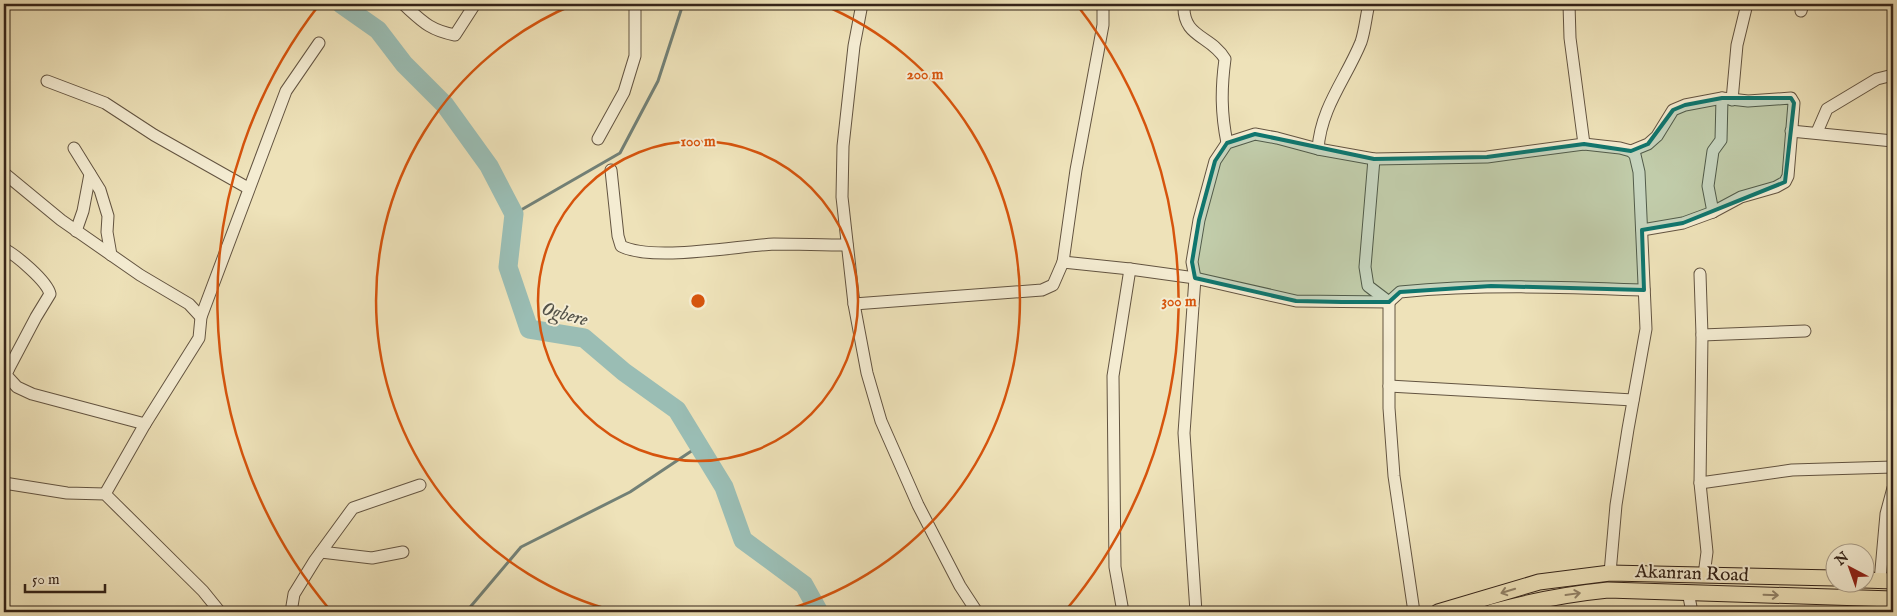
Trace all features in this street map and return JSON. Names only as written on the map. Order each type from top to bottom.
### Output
[{"type":"main road","name":"Akanran Road","points":[[1438,612],[1539,582],[1610,574],[1824,578]]},
{"type":"main road","points":[[1737,593],[1740,575]]},
{"type":"main road","name":"Akanran Road","points":[[1492,612],[1534,600],[1573,593],[1608,590],[1893,599]]},
{"type":"street","points":[[403,4],[424,23],[438,32],[455,35],[475,4]]},
{"type":"street","points":[[598,139],[624,92],[635,56],[636,4]]},
{"type":"street","points":[[862,4],[854,46],[843,146],[842,197],[854,304],[866,373],[881,421],[918,505],[960,586],[977,612]]},
{"type":"street","points":[[854,304],[1042,290],[1053,285],[1063,262],[1076,170],[1103,25],[1103,4]]},
{"type":"street","points":[[1184,4],[1184,18],[1189,26],[1194,32],[1217,47],[1225,58],[1222,117],[1228,143]]},
{"type":"street","points":[[1318,149],[1319,134],[1327,108],[1361,41],[1369,4]]},
{"type":"street","points":[[1569,4],[1570,38],[1584,144]]},
{"type":"street","points":[[1713,212],[1708,186],[1713,151],[1721,140],[1737,46],[1748,4]]},
{"type":"street","points":[[105,494],[145,424],[199,338],[201,317],[286,91],[318,43]]},
{"type":"street","points":[[1817,132],[1827,109],[1878,78],[1893,75]]},
{"type":"street","points":[[47,81],[105,103],[154,135],[248,188]]},
{"type":"street","points":[[1631,152],[1648,144],[1657,136],[1673,110],[1685,105],[1727,99],[1748,101],[1791,98],[1794,102],[1788,176],[1785,182],[1776,187],[1741,197],[1713,212],[1683,223],[1642,230]]},
{"type":"street","points":[[1791,131],[1817,132],[1893,141]]},
{"type":"street","points":[[1196,612],[1184,433],[1195,278],[1192,262],[1199,220],[1215,161],[1228,143],[1255,134],[1318,149],[1374,159],[1487,157],[1584,144],[1620,148],[1636,155],[1639,172],[1646,329],[1616,504],[1610,574]]},
{"type":"street","points":[[74,148],[100,190],[108,216],[107,232],[111,255]]},
{"type":"street","points":[[1374,159],[1365,267],[1368,286],[1390,302]]},
{"type":"street","points":[[611,170],[618,236],[621,246],[628,250],[658,254],[774,244],[847,245]]},
{"type":"street","points":[[4,173],[76,231],[140,275],[189,304],[201,317]]},
{"type":"street","points":[[76,231],[83,212],[90,174]]},
{"type":"street","points":[[4,249],[40,278],[49,289],[50,294],[6,369],[6,375],[17,387],[32,394],[145,424]]},
{"type":"street","points":[[1063,262],[1195,278],[1296,301],[1390,302]]},
{"type":"street","points":[[1123,612],[1115,567],[1113,376],[1130,269]]},
{"type":"street","points":[[1700,274],[1702,335],[1700,483],[1707,552],[1704,575]]},
{"type":"street","points":[[1414,612],[1394,476],[1389,408],[1390,302],[1400,292],[1491,286],[1644,290]]},
{"type":"street","points":[[1702,335],[1805,331]]},
{"type":"street","points":[[1389,386],[1634,400]]},
{"type":"street","points":[[1700,483],[1792,470],[1893,467]]},
{"type":"street","points":[[4,483],[67,493],[105,494],[203,592],[220,612]]},
{"type":"street","points":[[291,612],[294,594],[353,508],[420,485]]},
{"type":"street","points":[[1879,581],[1886,514],[1893,488]]},
{"type":"street","points":[[321,552],[372,558],[403,552]]},
{"type":"street","points":[[1688,592],[1692,612]]},
{"type":"highlighted area","points":[[1722,98],[1791,98],[1794,103],[1785,182],[1683,223],[1642,230],[1644,290],[1491,286],[1400,292],[1389,302],[1296,301],[1195,278],[1192,262],[1199,220],[1215,161],[1227,143],[1255,134],[1374,159],[1487,157],[1584,144],[1631,151],[1648,144],[1673,110],[1685,105]]},
{"type":"waterway","name":"Ogbere","points":[[341,4],[378,30],[404,64],[445,105],[489,166],[514,214],[508,267],[529,329],[584,338],[624,372],[677,410],[724,487],[743,540],[804,585],[819,612]]},
{"type":"waterway","points":[[514,214],[620,153],[658,81],[683,4]]},
{"type":"waterway","points":[[466,612],[521,547],[630,492],[699,446]]}]
